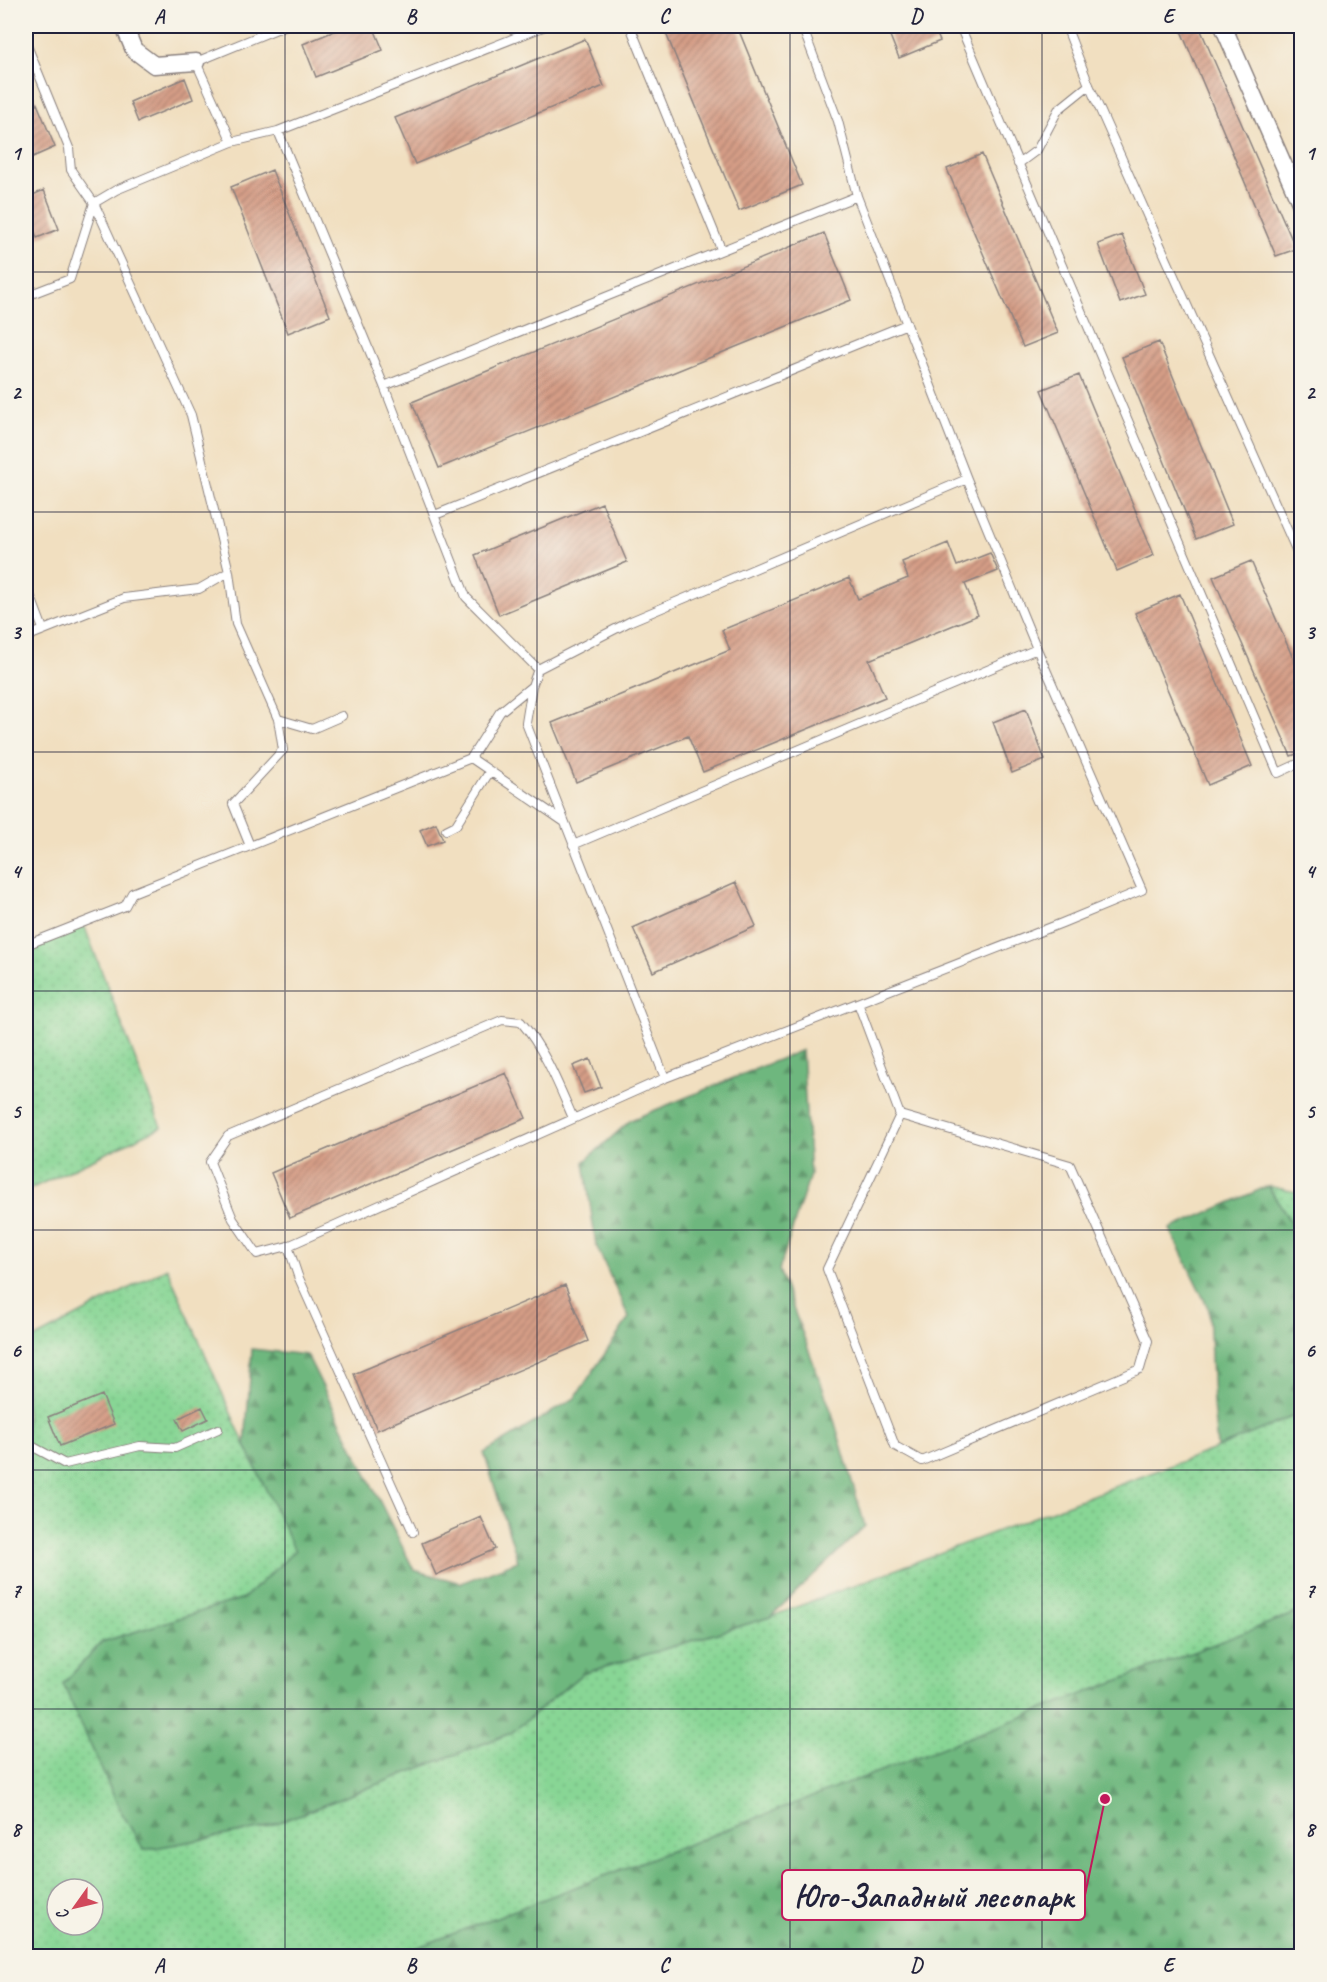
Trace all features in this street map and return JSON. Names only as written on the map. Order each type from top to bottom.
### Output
[{"type":"street","points":[[124,26],[134,50],[154,65],[196,62]]},
{"type":"street","points":[[1223,26],[1302,207]]},
{"type":"lane","points":[[232,142],[196,62],[284,26]]},
{"type":"lane","points":[[26,296],[70,279],[94,203],[116,190],[232,142],[278,132],[545,26]]},
{"type":"lane","points":[[630,26],[721,249]]},
{"type":"lane","points":[[573,1118],[552,1070],[533,1035],[521,1022],[502,1020],[228,1136],[210,1162],[233,1219],[257,1254],[288,1246],[573,1118],[664,1077],[1142,890],[1037,649],[967,479],[857,196],[838,121],[802,26]]},
{"type":"lane","points":[[960,26],[1278,773],[1302,762]]},
{"type":"lane","points":[[1066,26],[1089,85],[1302,563]]},
{"type":"lane","points":[[26,43],[69,148],[71,170],[94,203],[191,415],[229,572],[236,624],[278,719],[283,750],[233,804],[250,846]]},
{"type":"lane","points":[[1018,164],[1037,150],[1058,110],[1089,85]]},
{"type":"lane","points":[[278,132],[384,386],[466,597],[538,669]]},
{"type":"lane","points":[[384,386],[857,196]]},
{"type":"lane","points":[[435,515],[907,324]]},
{"type":"lane","points":[[664,1077],[526,723],[532,686],[538,669],[631,621],[967,479]]},
{"type":"lane","points":[[26,637],[124,598],[199,588],[229,572]]},
{"type":"lane","points":[[26,584],[44,628]]},
{"type":"lane","points":[[573,845],[1037,649]]},
{"type":"lane","points":[[26,945],[126,906],[132,893],[471,758],[500,712],[532,686]]},
{"type":"lane","points":[[278,719],[312,729],[342,716]]},
{"type":"lane","points":[[471,758],[563,821]]},
{"type":"lane","points":[[446,830],[456,825],[490,771]]},
{"type":"lane","points":[[858,1003],[900,1115],[827,1269],[895,1446],[922,1461],[1140,1369],[1148,1341],[1070,1165],[900,1115]]},
{"type":"lane","points":[[288,1246],[298,1276],[413,1532]]},
{"type":"lane","points":[[26,1443],[65,1464],[140,1446],[175,1448],[218,1429]]},
{"type":"green space","points":[[84,925],[161,1127],[26,1191],[26,948]]},
{"type":"green space","points":[[802,1050],[810,1175],[779,1270],[832,1413],[865,1526],[770,1617],[582,1674],[511,1733],[264,1828],[144,1850],[120,1810],[63,1684],[102,1642],[244,1598],[295,1551],[245,1445],[252,1349],[307,1355],[414,1570],[461,1583],[518,1561],[484,1453],[575,1398],[629,1318],[596,1245],[584,1162],[631,1120]]},
{"type":"green space","points":[[1268,1186],[1301,1193],[1301,1239]]},
{"type":"green space","points":[[1268,1186],[1301,1239],[1301,1413],[1217,1448],[1209,1310],[1170,1229]]},
{"type":"green space","points":[[167,1268],[245,1445],[296,1551],[244,1598],[102,1642],[63,1684],[120,1810],[144,1850],[264,1828],[511,1733],[582,1674],[770,1617],[1217,1448],[1301,1413],[1301,1611],[395,1956],[26,1956],[26,1343]]},
{"type":"green space","points":[[1301,1611],[1301,1956],[395,1956],[502,1915]]},
{"type":"building","points":[[347,26],[373,26],[383,50],[316,77],[303,44]]},
{"type":"building","points":[[663,26],[737,26],[802,185],[739,211]]},
{"type":"building","points":[[886,26],[933,26],[940,41],[899,58]]},
{"type":"building","points":[[1179,26],[1199,26],[1296,249],[1276,256]]},
{"type":"building","points":[[585,39],[604,86],[415,164],[395,118]]},
{"type":"building","points":[[26,77],[55,147],[26,160]]},
{"type":"building","points":[[185,78],[193,99],[138,122],[130,102]]},
{"type":"building","points":[[982,154],[1058,333],[1023,347],[947,169]]},
{"type":"building","points":[[272,170],[330,316],[288,333],[231,187]]},
{"type":"building","points":[[44,190],[59,229],[37,238],[26,208],[26,198]]},
{"type":"building","points":[[824,233],[851,300],[439,468],[412,402]]},
{"type":"building","points":[[1122,235],[1145,294],[1120,303],[1098,244]]},
{"type":"building","points":[[1159,342],[1233,524],[1196,539],[1122,357]]},
{"type":"building","points":[[1079,375],[1154,555],[1117,571],[1041,390]]},
{"type":"building","points":[[602,503],[627,562],[499,615],[475,555]]},
{"type":"building","points":[[948,543],[957,566],[990,553],[998,571],[965,584],[978,615],[869,660],[885,697],[703,772],[688,736],[576,782],[552,723],[730,650],[722,630],[849,578],[858,599],[908,578],[902,562]]},
{"type":"building","points":[[1251,561],[1302,679],[1302,752],[1291,756],[1213,577]]},
{"type":"building","points":[[1180,594],[1252,766],[1208,785],[1135,613]]},
{"type":"building","points":[[1026,709],[1045,760],[1012,773],[993,722]]},
{"type":"building","points":[[436,823],[443,840],[427,846],[420,830]]},
{"type":"building","points":[[736,882],[756,926],[653,972],[633,928]]},
{"type":"building","points":[[590,1059],[601,1087],[584,1093],[573,1066]]},
{"type":"building","points":[[506,1073],[526,1118],[290,1218],[271,1173]]},
{"type":"building","points":[[565,1285],[588,1341],[377,1430],[354,1374]]},
{"type":"building","points":[[102,1395],[114,1424],[60,1446],[48,1417]]},
{"type":"building","points":[[202,1407],[208,1419],[183,1431],[177,1419]]},
{"type":"building","points":[[481,1517],[495,1549],[436,1575],[422,1543]]},
{"type":"place","name":"Юго-Западный лесопарк","points":[[1105,1799]]}]
